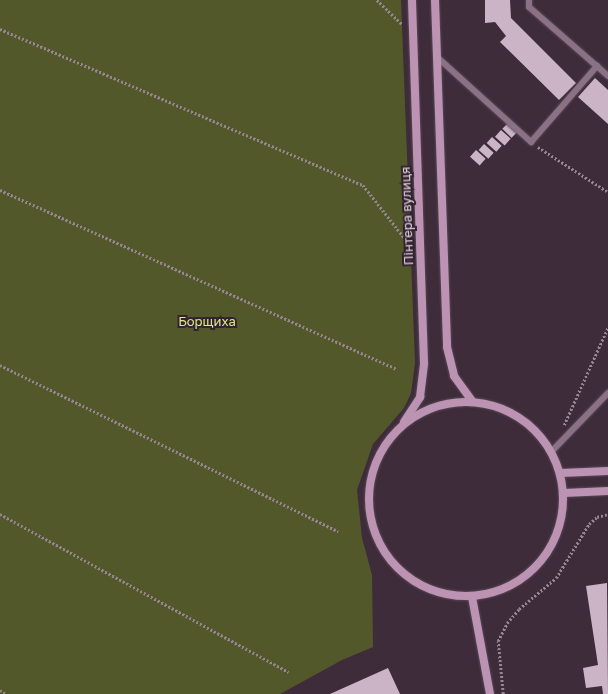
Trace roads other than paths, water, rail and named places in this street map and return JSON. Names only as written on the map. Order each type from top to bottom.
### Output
[{"type":"street","name":"Пінтера вулиця","points":[[402,426],[420,397],[424,363],[412,0]]},
{"type":"street","points":[[435,0],[447,347],[454,376],[472,401]]},
{"type":"street","points":[[472,401],[503,409],[524,420],[552,451],[561,473],[564,493],[559,532],[542,561],[517,583],[490,594],[472,597],[441,594],[419,586],[399,571],[387,557],[376,538],[370,513],[370,480],[377,460],[388,441],[402,426],[419,414],[444,404],[472,401]]},
{"type":"street","points":[[561,473],[608,471]]},
{"type":"street","points":[[564,493],[608,491]]},
{"type":"street","points":[[472,597],[490,694]]},
{"type":"lane","points":[[529,0],[529,7],[608,76]]},
{"type":"lane","points":[[529,7],[535,0]]},
{"type":"lane","points":[[436,56],[531,142],[597,66]]},
{"type":"lane","points":[[552,451],[608,393]]},
{"type":"park label","name":"Борщиха","points":[[207,321]]}]
